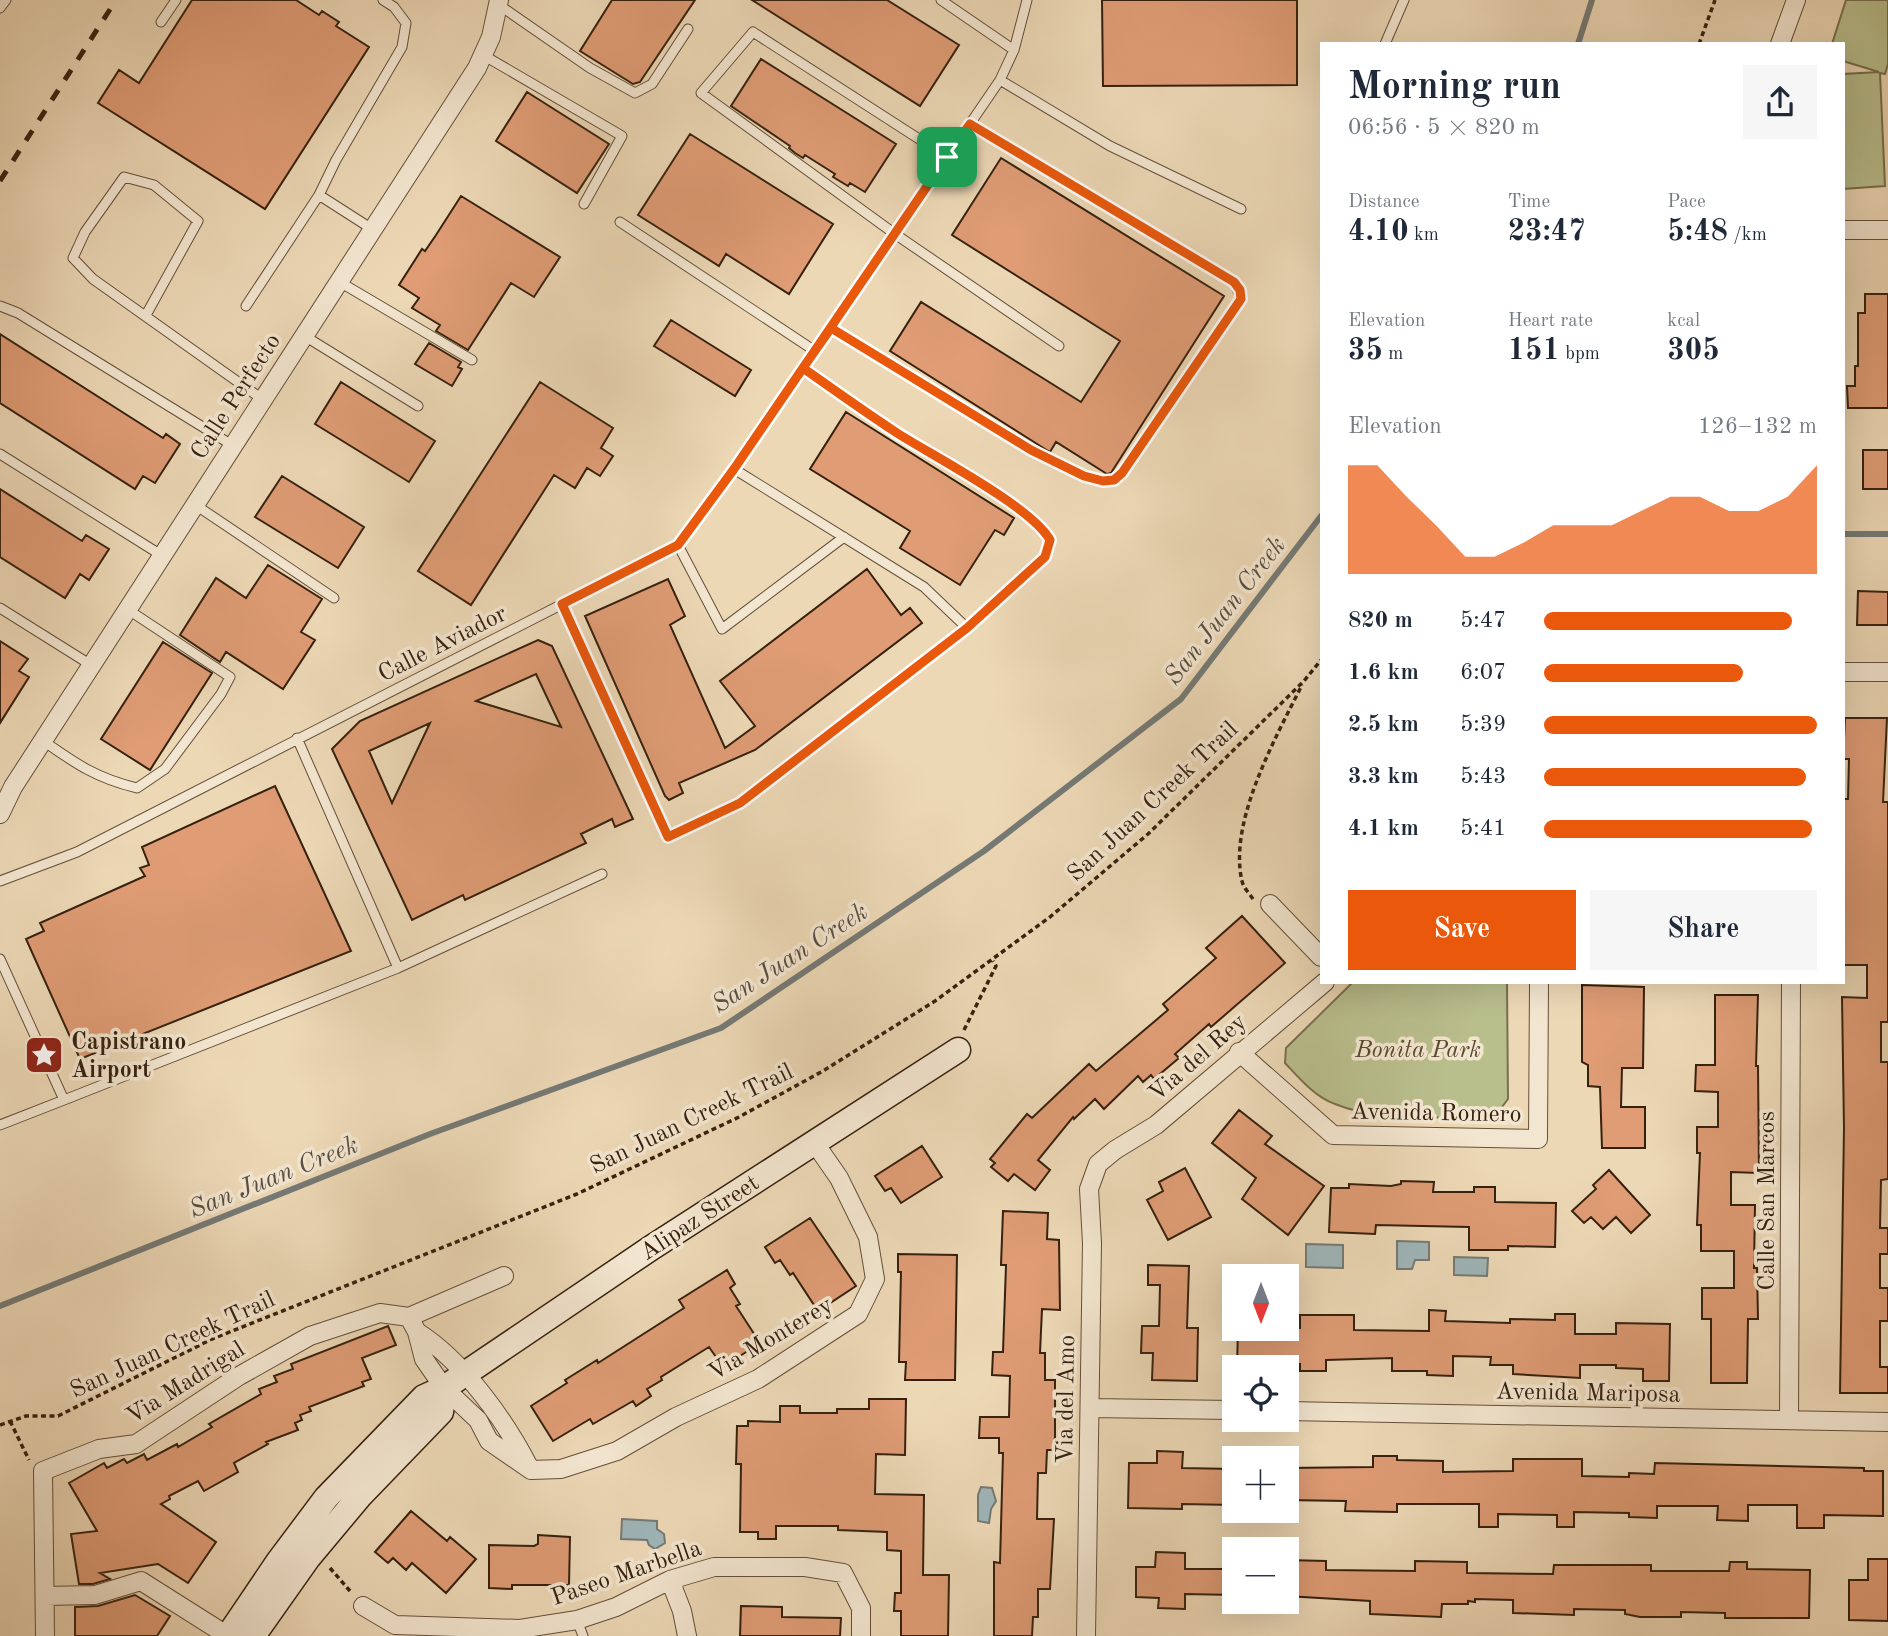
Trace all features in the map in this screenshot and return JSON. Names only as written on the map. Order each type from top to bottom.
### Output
[{"type":"street","points":[[1781,42],[1796,0]]},
{"type":"street","name":"Calle Perfecto","points":[[0,814],[4,793],[91,665],[477,68],[491,37],[499,2]]},
{"type":"street","points":[[1845,230],[1888,230]]},
{"type":"street","points":[[1845,672],[1888,672]]},
{"type":"street","points":[[1270,904],[1320,956]]},
{"type":"street","name":"Via del Rey","points":[[1098,1164],[1115,1150],[1156,1125],[1323,984]]},
{"type":"street","name":"Avenida Romero","points":[[1239,1052],[1333,1135],[1538,1139],[1539,984]]},
{"type":"street","name":"Calle San Marcos","points":[[1789,1420],[1791,984]]},
{"type":"street","name":"Alipaz Street","points":[[228,1636],[326,1498],[424,1397],[466,1374],[569,1302],[958,1051]]},
{"type":"street","name":"Via Monterey","points":[[531,1470],[562,1469],[617,1451],[676,1417],[758,1379],[858,1314],[875,1279],[868,1237],[839,1178],[814,1142]]},
{"type":"street","name":"Via del Amo","points":[[1086,1636],[1092,1243],[1089,1189],[1098,1164]]},
{"type":"street","name":"Via Madrigal","points":[[45,1636],[43,1471],[99,1449],[136,1444],[239,1376],[310,1336],[380,1313],[413,1324],[504,1276]]},
{"type":"street","points":[[413,1324],[466,1374],[510,1430],[531,1470]]},
{"type":"street","points":[[413,1324],[424,1359],[444,1388],[478,1420],[489,1441],[531,1470]]},
{"type":"street","points":[[253,1636],[308,1558],[359,1497],[441,1412],[444,1388]]},
{"type":"street","points":[[1090,1408],[1222,1410]]},
{"type":"street","name":"Avenida Mariposa","points":[[1299,1411],[1888,1422]]},
{"type":"street","name":"Paseo Marbella","points":[[363,1606],[395,1625],[580,1628],[670,1580],[715,1567],[804,1567],[843,1573],[861,1608],[861,1636]]},
{"type":"street","points":[[670,1580],[682,1611],[687,1636]]},
{"type":"street","points":[[45,1596],[95,1595],[141,1581],[228,1636]]},
{"type":"lane","points":[[0,8],[6,0]]},
{"type":"lane","points":[[161,22],[176,0]]},
{"type":"lane","points":[[246,306],[319,195],[336,160],[402,47],[406,23],[394,7],[383,0]]},
{"type":"lane","points":[[941,0],[1014,50]]},
{"type":"lane","points":[[844,537],[722,629],[678,545],[816,351],[1000,80],[1014,50],[1027,0]]},
{"type":"lane","points":[[1386,42],[1404,0]]},
{"type":"lane","points":[[499,2],[590,68],[635,93],[652,83],[688,29]]},
{"type":"lane","points":[[947,157],[753,32],[701,93],[895,234],[1059,346]]},
{"type":"lane","points":[[482,54],[622,136],[584,204]]},
{"type":"lane","points":[[1000,80],[1110,146],[1241,209]]},
{"type":"lane","points":[[831,328],[1031,450],[1084,476],[1103,481],[1114,480],[1130,462],[1241,299],[1240,290],[1234,282],[970,124]]},
{"type":"lane","points":[[146,315],[198,221],[154,185],[124,177],[85,232],[72,258],[93,279],[262,398]]},
{"type":"lane","points":[[319,195],[372,229]]},
{"type":"lane","points":[[620,222],[816,351]]},
{"type":"lane","points":[[338,281],[472,360]]},
{"type":"lane","points":[[0,306],[19,313],[232,445]]},
{"type":"lane","points":[[303,335],[418,406]]},
{"type":"lane","points":[[562,604],[668,837],[740,803],[967,628],[1045,557],[1050,540],[1044,529],[998,495],[895,432],[803,368]]},
{"type":"lane","points":[[0,454],[161,555]]},
{"type":"lane","points":[[734,469],[924,587],[967,628]]},
{"type":"lane","points":[[194,504],[334,598]]},
{"type":"lane","name":"Calle Aviador","points":[[0,881],[77,852],[678,545]]},
{"type":"lane","points":[[0,608],[91,665]]},
{"type":"lane","points":[[42,740],[78,766],[105,780],[137,788],[165,769],[221,694],[230,677],[127,609]]},
{"type":"lane","points":[[297,738],[398,968]]},
{"type":"lane","points":[[0,1125],[398,968],[602,874]]},
{"type":"lane","points":[[0,959],[64,1100]]},
{"type":"path","points":[[1700,42],[1715,0]]},
{"type":"path","name":"San Juan Creek Trail","points":[[0,1425],[26,1416],[58,1416],[212,1339],[577,1194],[739,1117],[823,1071],[935,1001],[1050,917],[1148,834],[1304,681],[1320,661]]},
{"type":"path","name":"San Juan Creek Trail","points":[[1270,904],[1256,904],[1242,883],[1242,821],[1278,734],[1304,681]]},
{"type":"path","points":[[958,1051],[967,1022],[996,965],[993,961]]},
{"type":"path","points":[[326,1566],[363,1606]]},
{"type":"green space","points":[[1846,0],[1888,0],[1888,64],[1885,74],[1880,73],[1885,186],[1845,189],[1845,74],[1879,72],[1845,62],[1845,42],[1833,42]]},
{"type":"green space","name":"Bonita Park","points":[[1351,984],[1507,984],[1508,1099],[1499,1111],[1487,1117],[1390,1116],[1353,1110],[1328,1101],[1308,1086],[1285,1063],[1286,1048]]},
{"type":"water","points":[[1397,1241],[1429,1242],[1429,1260],[1415,1260],[1412,1269],[1397,1269]]},
{"type":"water","points":[[1306,1244],[1343,1245],[1343,1268],[1306,1267]]},
{"type":"water","points":[[1454,1257],[1488,1258],[1487,1276],[1454,1275]]},
{"type":"water","points":[[981,1487],[992,1488],[996,1501],[991,1509],[989,1523],[978,1521],[978,1495]]},
{"type":"water","points":[[622,1519],[657,1521],[657,1529],[664,1534],[665,1543],[655,1549],[647,1540],[621,1539]]},
{"type":"building","points":[[192,0],[296,0],[319,15],[322,11],[339,22],[336,26],[369,47],[265,209],[98,103],[119,70],[139,83]]},
{"type":"building","points":[[612,0],[695,0],[640,82],[633,84],[580,51]]},
{"type":"building","points":[[752,0],[887,0],[959,45],[920,106]]},
{"type":"building","points":[[1102,0],[1297,0],[1297,85],[1103,86]]},
{"type":"building","points":[[761,59],[896,144],[865,192],[833,177],[835,174],[805,155],[803,158],[795,153],[790,146],[731,106]]},
{"type":"building","points":[[527,92],[609,144],[577,193],[496,141]]},
{"type":"building","points":[[690,134],[833,224],[789,294],[726,254],[719,266],[638,215]]},
{"type":"building","points":[[1001,158],[1224,296],[1111,473],[1107,474],[1056,442],[1050,452],[890,351],[921,302],[1081,402],[1120,341],[952,235]]},
{"type":"building","points":[[461,196],[560,257],[534,297],[511,283],[468,350],[436,331],[440,325],[412,308],[419,298],[399,285]]},
{"type":"building","points":[[1865,294],[1888,294],[1888,408],[1848,408],[1847,386],[1855,386],[1855,366],[1858,366],[1858,313],[1865,313]]},
{"type":"building","points":[[671,320],[751,370],[735,396],[654,346]]},
{"type":"building","points":[[0,334],[163,438],[166,434],[180,444],[155,483],[143,476],[135,489],[0,403]]},
{"type":"building","points":[[429,343],[461,362],[458,367],[462,369],[452,386],[415,364]]},
{"type":"building","points":[[341,382],[435,441],[409,482],[315,424]]},
{"type":"building","points":[[540,382],[613,428],[601,448],[613,456],[600,476],[587,468],[575,488],[554,475],[471,605],[418,571]]},
{"type":"building","points":[[846,412],[1014,518],[1004,535],[995,530],[960,585],[900,548],[910,531],[810,469]]},
{"type":"building","points":[[1863,450],[1888,450],[1888,489],[1863,489]]},
{"type":"building","points":[[282,476],[364,527],[338,568],[255,517]]},
{"type":"building","points":[[0,489],[82,541],[86,535],[109,549],[89,580],[80,574],[65,598],[0,557]]},
{"type":"building","points":[[268,565],[322,599],[301,632],[315,640],[283,689],[226,652],[220,662],[180,635],[216,578],[246,598]]},
{"type":"building","points":[[867,569],[901,615],[910,608],[922,623],[755,750],[679,783],[683,793],[669,800],[585,616],[668,579],[685,616],[670,625],[725,748],[755,726],[720,681]]},
{"type":"building","points":[[1858,591],[1888,592],[1888,625],[1857,625]]},
{"type":"building","points":[[538,640],[552,646],[633,819],[615,827],[612,819],[581,834],[586,843],[465,900],[463,895],[412,920],[332,749],[360,721]],"holes":[[[536,674],[561,727],[476,701]],[[430,723],[392,803],[369,751]]]},
{"type":"building","points":[[0,641],[28,659],[19,671],[29,677],[0,723]]},
{"type":"building","points":[[163,642],[212,673],[150,770],[101,739]]},
{"type":"building","points":[[1845,718],[1887,718],[1883,802],[1888,802],[1888,1022],[1881,1022],[1881,1062],[1888,1062],[1888,1179],[1881,1180],[1880,1228],[1888,1228],[1888,1254],[1880,1254],[1880,1288],[1888,1288],[1888,1321],[1880,1321],[1880,1367],[1888,1367],[1888,1393],[1840,1393],[1844,1128],[1842,997],[1867,998],[1867,965],[1845,965],[1845,799],[1848,799],[1849,759],[1845,759]]},
{"type":"building","points":[[275,786],[351,951],[80,1059],[26,939],[44,931],[40,923],[145,876],[140,868],[149,865],[142,847]]},
{"type":"building","points":[[1242,916],[1285,963],[1211,1027],[1209,1024],[1175,1054],[1179,1058],[1154,1079],[1151,1075],[1143,1082],[1138,1076],[1104,1109],[1095,1099],[1074,1119],[1073,1117],[1038,1160],[1050,1170],[1035,1190],[1014,1174],[1008,1181],[991,1167],[995,1163],[990,1159],[1027,1114],[1032,1118],[1089,1064],[1096,1071],[1168,1010],[1163,1004],[1216,958],[1206,948]]},
{"type":"building","points":[[1582,985],[1644,987],[1643,1068],[1622,1068],[1621,1107],[1645,1107],[1645,1148],[1602,1148],[1600,1087],[1588,1086],[1588,1065],[1582,1062]]},
{"type":"building","points":[[1715,995],[1758,995],[1756,1066],[1759,1173],[1731,1172],[1731,1205],[1755,1205],[1754,1268],[1757,1268],[1758,1319],[1748,1319],[1747,1383],[1711,1383],[1711,1319],[1702,1319],[1702,1288],[1734,1288],[1734,1251],[1701,1251],[1701,1225],[1697,1225],[1700,1153],[1697,1153],[1697,1127],[1718,1127],[1718,1092],[1695,1091],[1696,1065],[1715,1065]]},
{"type":"building","points":[[1239,1110],[1272,1136],[1265,1144],[1324,1186],[1288,1235],[1242,1199],[1256,1178],[1212,1143]]},
{"type":"building","points":[[922,1146],[942,1177],[901,1203],[891,1188],[885,1191],[875,1176]]},
{"type":"building","points":[[1185,1168],[1211,1217],[1168,1240],[1147,1200],[1163,1191],[1159,1182]]},
{"type":"building","points":[[1609,1170],[1650,1215],[1631,1233],[1616,1217],[1603,1229],[1591,1217],[1584,1223],[1572,1211],[1596,1189],[1593,1185]]},
{"type":"building","points":[[1401,1181],[1434,1182],[1433,1192],[1474,1192],[1474,1187],[1495,1187],[1495,1202],[1556,1203],[1555,1247],[1508,1246],[1508,1250],[1469,1250],[1469,1227],[1376,1225],[1375,1234],[1329,1232],[1331,1188],[1349,1188],[1349,1184],[1391,1186],[1401,1184]]},
{"type":"building","points":[[1003,1211],[1048,1213],[1047,1239],[1059,1240],[1060,1310],[1042,1309],[1040,1353],[1045,1353],[1045,1380],[1055,1380],[1055,1450],[1047,1450],[1046,1473],[1038,1473],[1037,1519],[1054,1519],[1050,1589],[1038,1589],[1038,1617],[1033,1617],[1032,1636],[994,1636],[994,1562],[1000,1563],[1003,1453],[999,1453],[999,1438],[979,1438],[980,1417],[1009,1417],[1010,1376],[992,1375],[993,1352],[1003,1352],[1006,1265],[1001,1265]]},
{"type":"building","points":[[810,1218],[856,1286],[818,1311],[793,1273],[790,1275],[780,1260],[775,1263],[765,1247]]},
{"type":"building","points":[[898,1254],[957,1255],[955,1380],[905,1380],[906,1362],[899,1362],[901,1272],[898,1272]]},
{"type":"building","points":[[1148,1265],[1189,1266],[1187,1328],[1198,1328],[1197,1381],[1152,1380],[1153,1353],[1141,1353],[1142,1326],[1159,1326],[1160,1285],[1148,1285]]},
{"type":"building","points":[[727,1270],[735,1284],[730,1288],[740,1304],[736,1306],[760,1343],[723,1367],[709,1347],[661,1377],[662,1380],[647,1389],[651,1396],[636,1406],[633,1401],[593,1424],[590,1419],[553,1441],[531,1406],[567,1383],[565,1380],[597,1360],[598,1363],[684,1308],[679,1300]]},
{"type":"building","points":[[1429,1310],[1446,1311],[1445,1321],[1510,1323],[1510,1319],[1555,1320],[1555,1314],[1575,1314],[1575,1334],[1616,1334],[1616,1323],[1670,1324],[1669,1381],[1643,1381],[1643,1369],[1616,1368],[1616,1365],[1580,1365],[1580,1378],[1513,1374],[1513,1365],[1490,1365],[1491,1357],[1453,1356],[1453,1376],[1427,1375],[1427,1371],[1392,1371],[1392,1358],[1326,1360],[1326,1371],[1300,1371],[1299,1355],[1237,1355],[1238,1341],[1299,1341],[1300,1315],[1354,1315],[1354,1330],[1429,1331]]},
{"type":"building","points":[[388,1326],[396,1345],[362,1358],[371,1379],[362,1382],[364,1386],[309,1407],[311,1411],[300,1415],[302,1420],[295,1423],[298,1430],[266,1442],[268,1444],[234,1463],[238,1472],[204,1491],[198,1481],[169,1496],[170,1499],[161,1504],[216,1542],[188,1583],[158,1564],[100,1573],[110,1579],[93,1584],[79,1584],[71,1534],[97,1531],[69,1483],[104,1463],[107,1468],[124,1459],[127,1463],[144,1454],[147,1460],[177,1444],[178,1447],[212,1427],[209,1424],[261,1394],[259,1389],[277,1382],[274,1376],[293,1369],[291,1364]]},
{"type":"building","points":[[869,1399],[906,1399],[905,1455],[876,1454],[875,1494],[924,1495],[923,1575],[949,1575],[948,1636],[901,1636],[901,1611],[894,1611],[895,1593],[901,1593],[901,1551],[887,1550],[887,1532],[838,1530],[838,1526],[776,1526],[776,1539],[758,1539],[758,1532],[740,1532],[741,1464],[736,1464],[737,1426],[748,1426],[748,1421],[780,1422],[780,1406],[800,1406],[800,1413],[837,1413],[837,1409],[869,1409]]},
{"type":"building","points":[[1157,1451],[1183,1452],[1182,1468],[1222,1469],[1222,1505],[1182,1504],[1182,1509],[1128,1508],[1129,1463],[1157,1463]]},
{"type":"building","points":[[1373,1456],[1397,1456],[1397,1460],[1443,1461],[1443,1472],[1513,1471],[1513,1459],[1582,1459],[1582,1476],[1629,1477],[1629,1473],[1654,1474],[1655,1463],[1864,1468],[1864,1471],[1883,1471],[1883,1516],[1824,1515],[1824,1528],[1797,1528],[1797,1505],[1748,1505],[1748,1521],[1717,1520],[1718,1506],[1657,1506],[1657,1518],[1629,1517],[1629,1513],[1574,1512],[1574,1527],[1557,1527],[1557,1515],[1498,1514],[1498,1527],[1479,1527],[1479,1504],[1397,1504],[1397,1512],[1345,1511],[1346,1501],[1299,1500],[1299,1468],[1373,1467]]},
{"type":"building","points":[[411,1511],[447,1541],[450,1537],[476,1559],[446,1593],[412,1563],[406,1570],[393,1558],[388,1563],[375,1552]]},
{"type":"building","points":[[538,1535],[570,1537],[569,1585],[512,1585],[512,1589],[489,1588],[489,1545],[534,1546],[538,1544]]},
{"type":"building","points":[[1156,1552],[1185,1553],[1185,1569],[1222,1569],[1222,1595],[1185,1594],[1185,1609],[1158,1608],[1159,1598],[1136,1597],[1136,1567],[1155,1567]]},
{"type":"building","points":[[1868,1559],[1888,1559],[1888,1621],[1849,1620],[1849,1580],[1868,1580]]},
{"type":"building","points":[[1299,1560],[1326,1561],[1326,1570],[1415,1571],[1415,1561],[1467,1562],[1467,1573],[1553,1574],[1554,1565],[1651,1565],[1651,1571],[1729,1571],[1730,1562],[1747,1562],[1747,1569],[1810,1570],[1809,1618],[1725,1618],[1725,1613],[1681,1612],[1681,1617],[1640,1617],[1625,1614],[1625,1610],[1574,1609],[1574,1615],[1513,1613],[1513,1600],[1475,1599],[1475,1602],[1468,1601],[1468,1604],[1442,1604],[1441,1617],[1370,1614],[1370,1601],[1299,1597]]},
{"type":"building","points":[[135,1595],[170,1616],[157,1636],[75,1636],[75,1607],[98,1606]]},
{"type":"building","points":[[741,1606],[782,1607],[782,1617],[841,1618],[840,1636],[740,1636]]},
{"type":"waterway","name":"San Juan Creek","points":[[1579,42],[1592,0]]},
{"type":"waterway","name":"San Juan Creek","points":[[0,1306],[430,1134],[721,1028],[984,851],[1181,699],[1320,517]]},
{"type":"waterway","points":[[1845,534],[1888,534]]},
{"type":"railway","points":[[0,181],[116,0]]},
{"type":"place","name":"Capistrano Airport","points":[[44,1055]]},
{"type":"route","points":[[970,124],[1234,282],[1240,290],[1241,299],[1122,473],[1114,480],[1103,481],[1084,476],[1031,450],[831,328],[803,368],[895,432],[998,495],[1044,529],[1050,540],[1045,557],[967,628],[740,803],[668,837],[562,604],[678,545],[734,469],[947,157],[970,124]]}]
